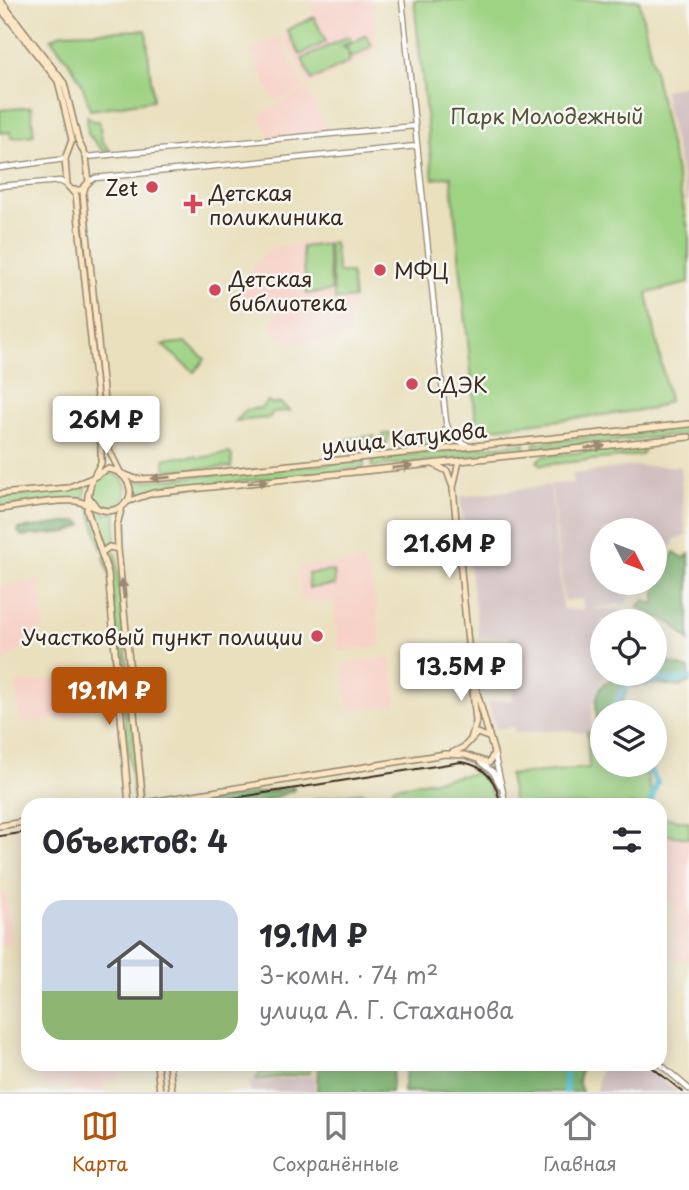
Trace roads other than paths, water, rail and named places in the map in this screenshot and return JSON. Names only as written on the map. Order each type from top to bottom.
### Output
[{"type":"main road","points":[[0,0],[64,83],[84,154],[87,184],[83,194],[109,450],[130,487],[117,525],[142,798]]},
{"type":"main road","points":[[0,8],[58,81],[69,119],[72,140],[67,156],[69,187],[76,195],[101,436],[101,463],[93,476],[84,506],[108,573],[130,798]]},
{"type":"main road","points":[[67,156],[84,154]]},
{"type":"main road","points":[[69,187],[81,190],[87,184]]},
{"type":"main road","name":"улица Катукова","points":[[121,473],[143,479],[689,424]]},
{"type":"main road","name":"улица Катукова","points":[[124,504],[153,493],[689,437]]},
{"type":"main road","points":[[527,441],[531,448],[527,453]]},
{"type":"main road","points":[[372,457],[368,462],[373,470]]},
{"type":"main road","points":[[453,488],[459,461]]},
{"type":"main road","points":[[432,464],[447,471],[453,488],[476,722],[467,751],[476,760]]},
{"type":"main road","points":[[0,494],[67,488],[107,469],[121,473]]},
{"type":"main road","points":[[88,496],[97,508]]},
{"type":"main road","points":[[0,509],[84,506],[110,511],[124,504]]},
{"type":"main road","points":[[101,553],[109,547],[118,549]]},
{"type":"main road","points":[[445,754],[491,762],[494,753],[471,671]]},
{"type":"main road","points":[[119,696],[126,699],[133,695]]},
{"type":"main road","points":[[179,798],[445,754],[461,749],[481,732],[489,738]]},
{"type":"main road","points":[[0,826],[21,822]]},
{"type":"main road","points":[[158,1071],[160,1092]]},
{"type":"main road","points":[[170,1071],[172,1092]]},
{"type":"street","points":[[402,0],[446,422],[449,435],[455,441],[474,446]]},
{"type":"street","points":[[84,154],[415,126]]},
{"type":"street","points":[[87,184],[95,178],[417,146]]},
{"type":"street","points":[[0,168],[67,156]]},
{"type":"street","points":[[0,186],[60,181],[69,187]]},
{"type":"street","points":[[442,449],[446,422]]},
{"type":"street","points":[[494,753],[505,798]]},
{"type":"street","points":[[476,760],[495,775],[505,794]]},
{"type":"street","points":[[667,1070],[689,1089]]},
{"type":"waterway","points":[[667,680],[689,678]]},
{"type":"waterway","points":[[618,700],[626,686]]},
{"type":"waterway","points":[[652,798],[657,782],[654,777]]},
{"type":"waterway","points":[[565,1071],[566,1092]]},
{"type":"tram line","points":[[233,798],[461,762],[477,767],[489,776],[499,798]]},
{"type":"tram line","points":[[0,836],[21,833]]},
{"type":"tram line","points":[[657,1071],[683,1092]]},
{"type":"place","name":"Zet","points":[[152,187]]},
{"type":"place","name":"Детская поликлиника","points":[[193,204]]},
{"type":"place","name":"МФЦ","points":[[380,270]]},
{"type":"place","name":"Детская библиотека","points":[[215,290]]},
{"type":"place","name":"СДЭК","points":[[412,384]]},
{"type":"place","name":"Участковый пункт полиции","points":[[317,636]]},
{"type":"park label","name":"Парк Молодежный","points":[[547,115]]}]
